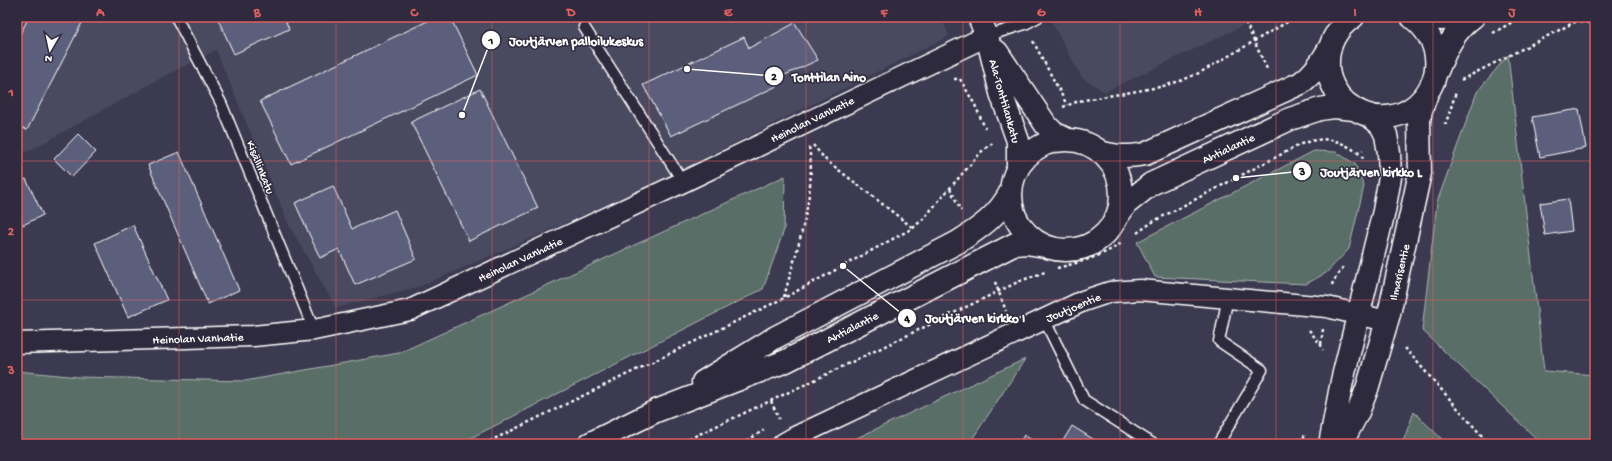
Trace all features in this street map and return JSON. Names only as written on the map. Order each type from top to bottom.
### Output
[{"type":"main road","points":[[1100,152],[1110,162],[1117,176],[1120,190],[1120,204],[1115,219],[1108,230],[1098,240],[1086,246],[1072,249],[1058,249],[1045,246],[1033,239],[1023,230],[1014,211],[1011,191],[1013,179],[1018,167],[1027,155],[1039,146],[1053,141],[1068,140],[1079,142],[1100,152],[1115,156],[1129,157],[1145,154],[1301,83],[1312,74],[1321,63],[1335,35],[1346,22],[1353,17]]},
{"type":"main road","points":[[1412,17],[1422,25],[1432,40],[1437,56],[1436,74]]},
{"type":"main road","points":[[1424,17],[1443,19],[1450,17]]},
{"type":"main road","points":[[1427,93],[1446,48],[1454,35],[1472,17]]},
{"type":"main road","name":"Ala-Tonttilankatu","points":[[982,26],[1041,119],[1054,134],[1068,140]]},
{"type":"main road","name":"Ala-Tonttilankatu","points":[[982,26],[1001,93],[1018,141],[1018,167]]},
{"type":"main road","points":[[1330,46],[1328,50],[1328,67],[1332,84],[1340,98],[1381,126],[1386,136],[1388,146],[1390,177],[1384,211],[1342,381],[1330,444]]},
{"type":"main road","name":"Ahtialantie","points":[[1115,219],[1126,204],[1151,184],[1290,119],[1320,109],[1334,108],[1387,117],[1404,113],[1419,103],[1427,93]]},
{"type":"main road","name":"Ilmarisentie","points":[[1341,444],[1358,412],[1367,389],[1387,321],[1419,180],[1421,110],[1427,93]]},
{"type":"main road","name":"Ahtialantie","points":[[656,411],[776,337],[958,242],[995,216],[1006,202],[1011,191]]},
{"type":"main road","name":"Ahtialantie","points":[[589,444],[656,411],[786,361],[1015,244],[1026,243],[1045,246]]},
{"type":"street","name":"Heinolan Vanhatie","points":[[17,343],[253,336],[314,330],[410,310],[683,182],[982,26]]},
{"type":"street","name":"Joutjoentie","points":[[783,444],[1044,319],[1083,301],[1110,292],[1140,290],[1327,307],[1387,321]]},
{"type":"lane","name":"Kisällinkatu","points":[[176,17],[221,103],[314,330]]},
{"type":"lane","points":[[982,26],[1025,24],[1038,17]]},
{"type":"lane","points":[[584,27],[683,182]]},
{"type":"lane","points":[[1218,444],[1262,370],[1219,341],[1228,297]]},
{"type":"lane","points":[[1044,319],[1084,400],[1153,444]]},
{"type":"path","points":[[1488,37],[1504,25],[1521,17]]},
{"type":"path","points":[[1460,81],[1577,21],[1590,17]]},
{"type":"path","points":[[1577,21],[1595,23]]},
{"type":"path","points":[[1025,24],[1067,105]]},
{"type":"path","points":[[1458,86],[1463,73]]},
{"type":"path","points":[[1420,136],[1446,123],[1457,90]]},
{"type":"path","points":[[1132,236],[1154,221],[1301,144],[1314,140],[1328,139],[1343,143],[1357,152],[1388,146]]},
{"type":"path","points":[[484,444],[784,298],[806,214],[812,162],[808,141],[826,160],[914,228]]},
{"type":"path","points":[[678,444],[772,401],[1020,281],[1052,269],[1087,261],[1111,250],[1127,239]]},
{"type":"path","points":[[1309,329],[1321,345],[1325,356]]},
{"type":"path","points":[[1403,345],[1489,444]]},
{"type":"path","points":[[772,401],[780,422]]},
{"type":"path","points":[[1302,444],[1307,429]]},
{"type":"shaded area","points":[[17,17],[941,17],[949,36],[633,194],[421,286],[336,308],[289,225],[216,50],[165,76],[27,152],[17,146]]},
{"type":"shaded area","points":[[1049,17],[1261,17],[1105,92],[1082,78]]},
{"type":"green space","points":[[1508,55],[1544,371],[1595,375],[1595,444],[1542,444],[1422,330],[1437,202],[1477,92]]},
{"type":"green space","points":[[1314,151],[1336,152],[1355,164],[1364,186],[1349,249],[1326,273],[1306,284],[1155,277],[1137,242]]},
{"type":"green space","points":[[785,176],[784,230],[763,289],[459,444],[17,444],[17,371],[79,377],[245,381],[399,353]]},
{"type":"green space","points":[[1025,359],[969,444],[844,444]]},
{"type":"green space","points":[[1414,412],[1447,444],[1402,444]]},
{"type":"building","points":[[29,17],[85,17],[27,130],[17,125],[17,40]]},
{"type":"building","points":[[217,17],[284,17],[289,29],[234,54]]},
{"type":"building","points":[[436,17],[450,17],[478,75],[291,164],[260,101]]},
{"type":"building","points":[[795,23],[818,60],[774,80],[777,86],[671,136],[643,85],[744,37],[749,48]]},
{"type":"building","points":[[480,89],[538,208],[469,241],[411,122]]},
{"type":"building","points":[[1579,109],[1586,148],[1540,157],[1532,117]]},
{"type":"building","points":[[78,134],[96,152],[72,177],[54,159]]},
{"type":"building","points":[[179,152],[239,290],[208,304],[148,165]]},
{"type":"building","points":[[26,179],[43,215],[23,225],[17,213],[17,183]]},
{"type":"building","points":[[333,186],[352,229],[395,210],[416,259],[355,285],[339,249],[320,258],[295,203]]},
{"type":"building","points":[[1568,199],[1572,231],[1545,235],[1540,203]]},
{"type":"building","points":[[133,225],[167,300],[128,317],[95,243]]},
{"type":"building","points":[[1072,426],[1101,444],[1061,444]]},
{"type":"building","points":[[1024,435],[1038,444],[1019,444]]},
{"type":"place","name":"Tonttilan Aino","points":[[687,69]]},
{"type":"place","name":"Joutjärven palloilukeskus","points":[[462,115]]},
{"type":"place","name":"Joutjärven kirkko L","points":[[1236,178]]},
{"type":"place","name":"Joutjärven kirkko I","points":[[843,266]]}]
